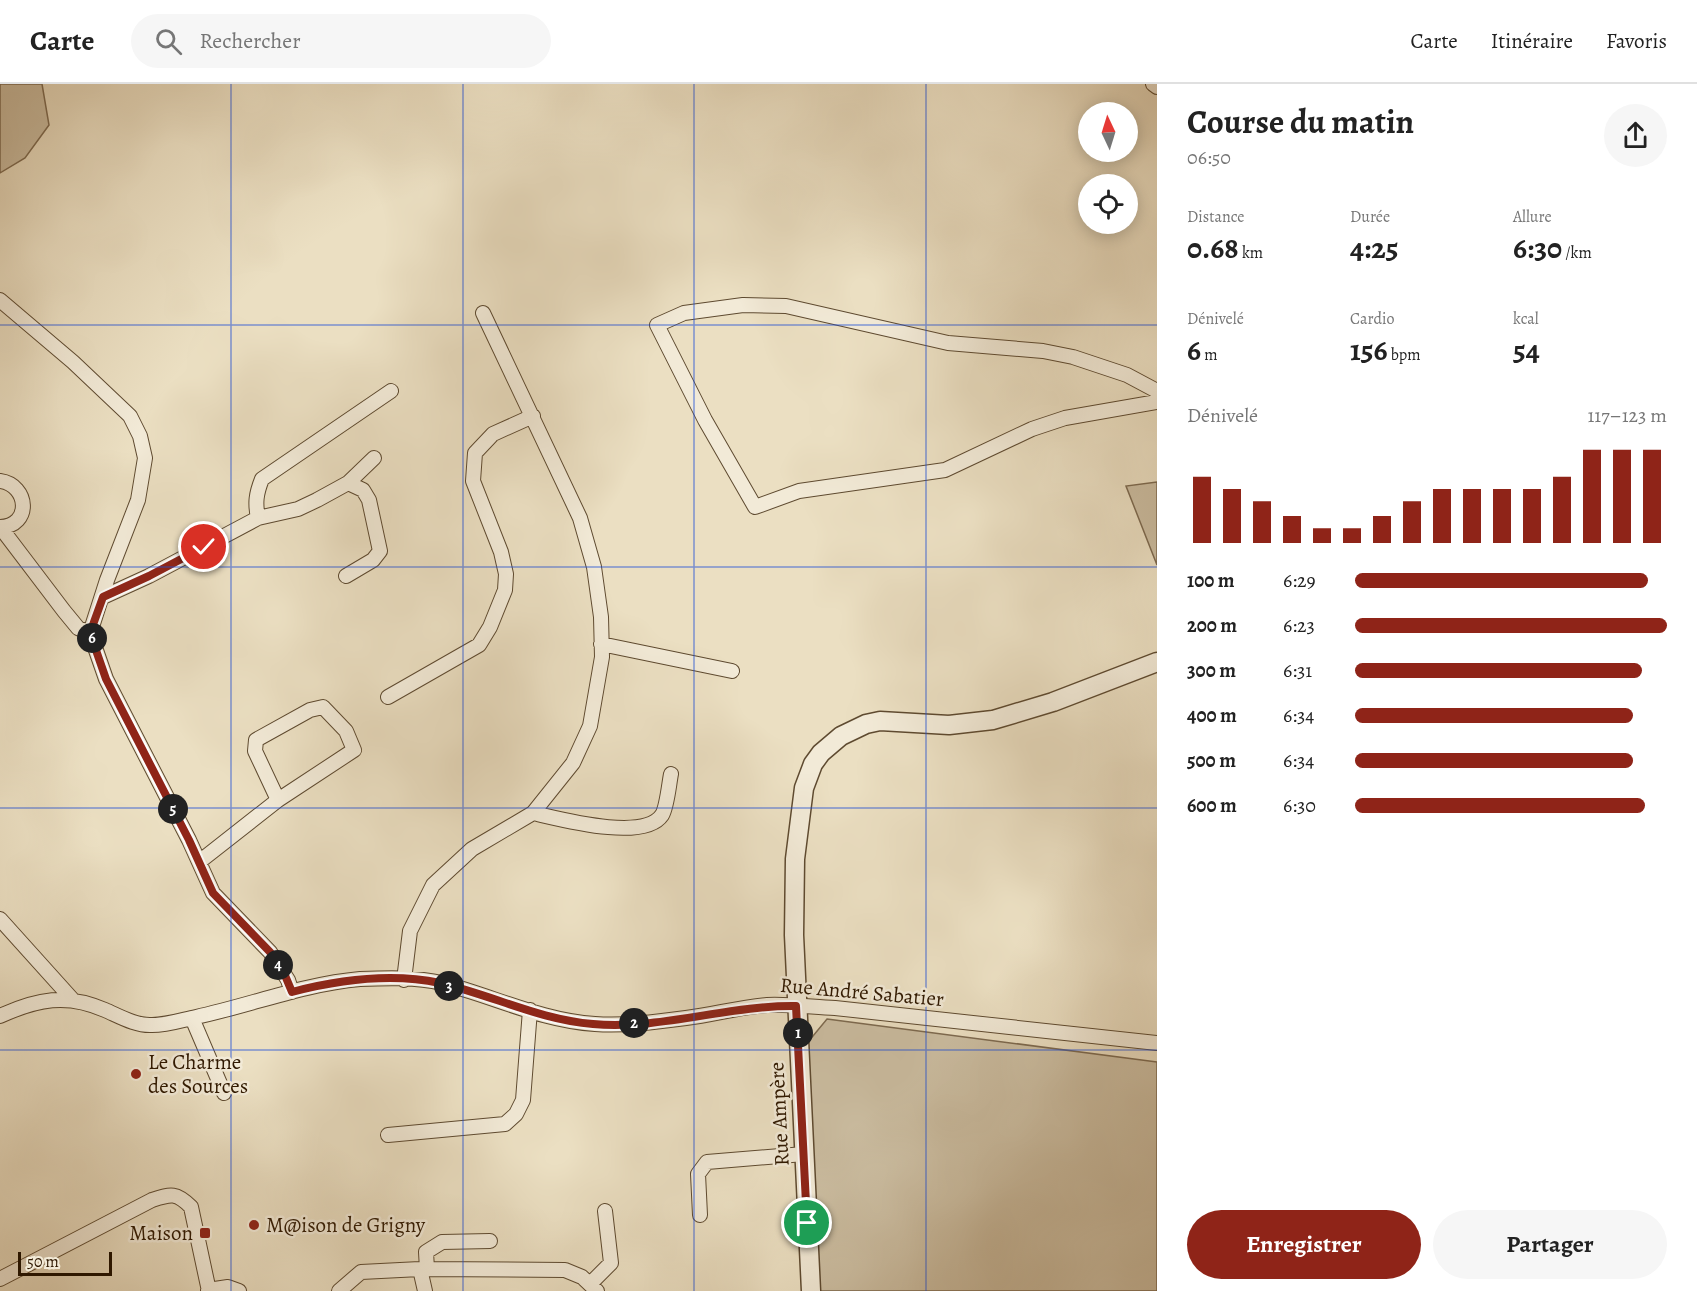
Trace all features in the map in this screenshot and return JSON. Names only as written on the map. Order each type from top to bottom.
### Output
[{"type":"street","points":[[1153,84],[1157,87]]},
{"type":"street","points":[[0,300],[73,362],[130,416],[140,436],[145,458],[138,500],[107,580],[90,633],[106,679],[213,893],[270,952],[284,973],[292,992]]},
{"type":"street","points":[[1157,391],[1127,375],[1073,357],[1043,351],[948,343],[896,333],[827,314],[786,306],[743,305],[684,313],[657,325],[705,420],[755,507],[799,491],[945,470],[1032,429],[1054,422],[1157,402]]},
{"type":"street","points":[[404,980],[410,931],[433,885],[472,849],[533,813],[573,763],[590,726],[602,657],[601,617],[594,567],[580,518],[483,313]]},
{"type":"street","points":[[258,518],[255,503],[262,479],[391,391]]},
{"type":"street","points":[[388,697],[479,645],[490,627],[505,590],[506,574],[501,552],[473,481],[475,453],[493,434],[533,416]]},
{"type":"street","points":[[103,597],[149,576],[258,518],[298,509],[348,483],[374,458]]},
{"type":"street","points":[[0,481],[17,488],[22,508],[21,516],[16,523],[1,528],[78,628],[90,633]]},
{"type":"street","points":[[346,576],[373,560],[380,551],[369,500],[363,490],[348,483]]},
{"type":"street","points":[[601,644],[732,671]]},
{"type":"street","name":"Rue Ampère","points":[[811,1291],[796,1006],[795,859],[807,775],[821,753],[852,729],[880,721],[959,724],[1011,716],[1071,696],[1157,662]]},
{"type":"street","points":[[199,862],[278,800],[354,750],[346,731],[322,707],[310,710],[256,740],[255,751],[278,800]]},
{"type":"street","points":[[533,813],[576,822],[631,828],[642,827],[653,823],[663,814],[671,774]]},
{"type":"street","points":[[0,919],[72,999]]},
{"type":"street","name":"Rue André Sabatier","points":[[0,1016],[42,1002],[72,999],[92,1004],[138,1024],[149,1026],[192,1018],[327,983],[362,979],[440,983],[569,1021],[594,1024],[685,1018],[766,1005],[796,1006],[835,1008],[1157,1043]]},
{"type":"street","points":[[388,1135],[505,1125],[516,1114],[523,1100],[530,1010]]},
{"type":"street","points":[[192,1018],[224,1093]]},
{"type":"street","points":[[700,1215],[698,1174],[707,1162],[804,1154]]},
{"type":"street","points":[[0,1279],[152,1200],[170,1194],[182,1198],[191,1207],[208,1290],[228,1287],[239,1291]]},
{"type":"street","points":[[339,1291],[351,1286],[361,1272],[424,1269],[565,1270],[582,1277],[593,1288],[611,1263],[605,1210]]},
{"type":"street","points":[[425,1291],[426,1252],[442,1242],[490,1241]]},
{"type":"shaded area","points":[[0,84],[42,84],[49,125],[25,158],[0,173]]},
{"type":"shaded area","points":[[1157,482],[1157,565],[1126,486]]},
{"type":"shaded area","points":[[827,1019],[1157,1062],[1157,1291],[819,1291],[808,1042]]},
{"type":"place","name":"Le Charme des Sources","points":[[136,1074]]},
{"type":"place","name":"M@ison de Grigny","points":[[254,1225]]},
{"type":"place","name":"Maison","points":[[205,1233]]},
{"type":"route","points":[[204,547],[103,597],[90,633],[106,679],[189,840],[213,893],[270,952],[288,980],[292,992],[327,983],[362,979],[418,980],[440,983],[569,1021],[594,1024],[685,1018],[766,1005],[796,1006],[807,1223]]}]
